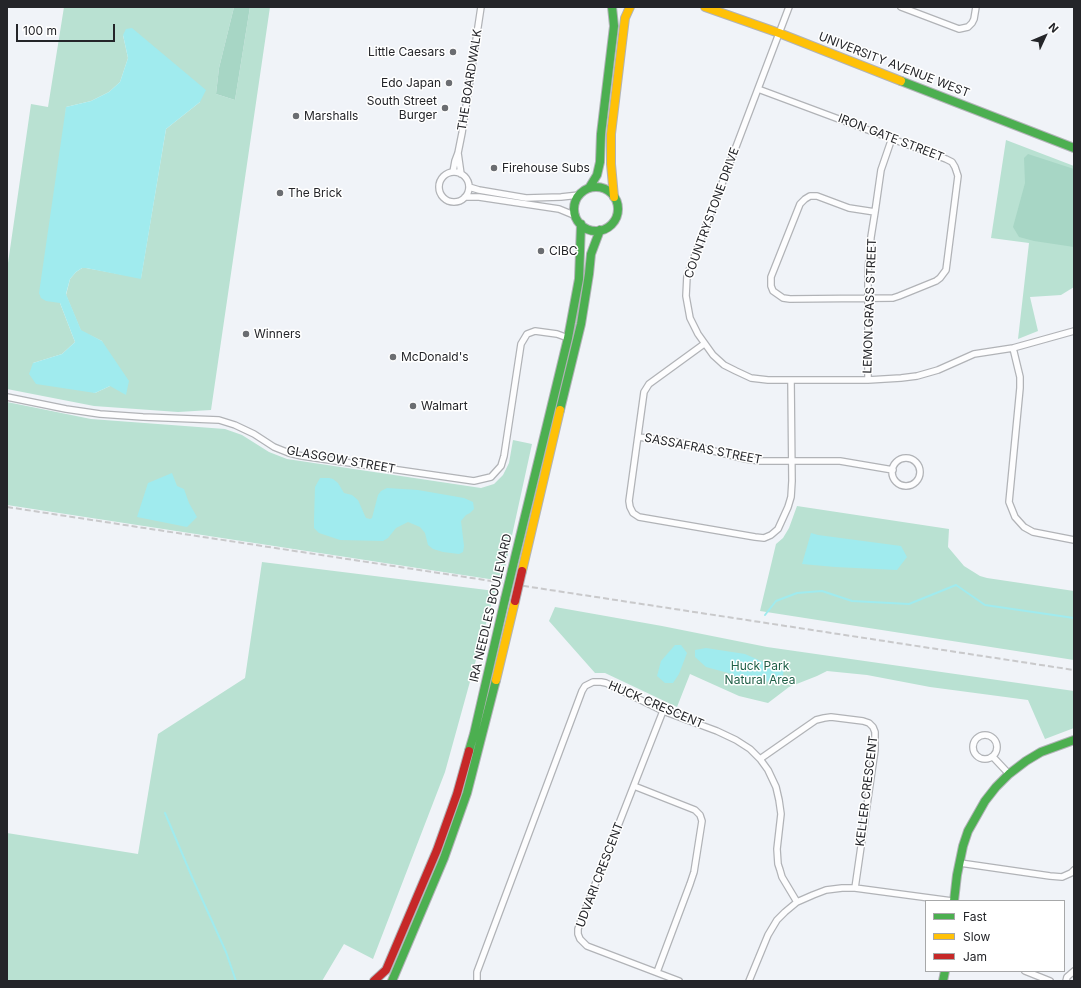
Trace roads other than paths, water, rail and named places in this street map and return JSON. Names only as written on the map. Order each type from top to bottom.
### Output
[{"type":"main road","points":[[589,188],[597,175],[600,162],[601,134],[614,26],[612,7]]},
{"type":"main road","points":[[614,197],[611,164],[611,134],[625,18],[630,7]]},
{"type":"main road","name":"UNIVERSITY AVENUE WEST","points":[[702,7],[779,33],[1074,148]]},
{"type":"main road","points":[[589,188],[603,188],[610,192],[617,204],[618,210],[616,217],[606,228],[593,230],[586,228],[581,224],[576,216],[575,205],[579,194],[589,188]]},
{"type":"main road","name":"IRA NEEDLES BOULEVARD","points":[[374,981],[386,970],[437,850],[457,794],[472,740],[568,338],[579,279],[581,224]]},
{"type":"main road","name":"IRA NEEDLES BOULEVARD","points":[[392,981],[444,858],[467,793],[515,601],[581,324],[591,254],[600,230]]},
{"type":"main road","points":[[953,900],[963,846],[968,831],[988,796],[1009,774],[1026,761],[1041,752],[1074,740]]},
{"type":"street","name":"THE BOARDWALK","points":[[453,172],[454,161],[458,153],[463,126],[481,7]]},
{"type":"street","name":"COUNTRYSTONE DRIVE","points":[[789,7],[687,276],[686,296],[690,318],[698,334],[712,355],[724,365],[751,378],[791,381],[900,378],[917,376],[938,370],[974,354],[1013,348],[1074,331]]},
{"type":"street","points":[[901,7],[960,29],[968,27],[972,23],[976,7]]},
{"type":"street","name":"IRON GATE STREET","points":[[758,89],[946,159],[952,162],[958,176],[946,270],[936,281],[893,298],[790,299],[783,298],[773,291],[771,278],[800,204],[805,199],[810,196],[817,196],[849,208],[875,212]]},
{"type":"street","name":"LEMON GRASS STREET","points":[[868,380],[868,272],[870,244],[881,170],[892,138]]},
{"type":"street","name":"THE BOARDWALK","points":[[458,153],[461,174]]},
{"type":"street","points":[[465,197],[469,187],[465,177],[461,174],[453,172],[442,178],[439,188],[442,195],[453,202],[465,197],[479,197],[559,209],[576,216]]},
{"type":"street","points":[[469,187],[526,198],[561,197],[579,194]]},
{"type":"street","name":"GLASGOW STREET","points":[[7,397],[100,414],[219,420],[235,424],[274,447],[289,453],[474,481],[491,477],[501,466],[504,456],[521,344],[527,334],[535,332],[557,334],[568,338]]},
{"type":"street","points":[[704,344],[649,384],[644,392],[629,501],[633,513],[644,518],[764,538],[771,535],[778,529],[791,497],[791,381]]},
{"type":"street","points":[[1013,348],[1020,377],[1020,388],[1009,502],[1015,517],[1024,527],[1033,532],[1074,540]]},
{"type":"street","name":"SASSAFRAS STREET","points":[[638,437],[677,442],[760,461],[840,461],[893,470]]},
{"type":"street","points":[[907,458],[915,461],[918,465],[920,476],[913,484],[904,486],[895,480],[893,470],[898,461],[907,458]]},
{"type":"street","name":"HUCK CRESCENT","points":[[477,981],[477,972],[582,691],[593,682],[601,682],[663,711],[717,731],[750,749],[760,759],[768,770],[776,787],[779,800],[781,814],[777,849],[778,864],[782,877],[797,902]]},
{"type":"street","name":"UDVARI CRESCENT","points":[[663,711],[580,923],[578,934],[580,939],[587,946],[679,981]]},
{"type":"street","name":"KELLER CRESCENT","points":[[760,759],[816,720],[831,716],[863,721],[869,723],[873,727],[875,732],[875,750],[855,888]]},
{"type":"street","points":[[982,735],[988,735],[994,739],[997,744],[997,750],[993,757],[985,760],[976,755],[973,749],[977,738],[982,735]]},
{"type":"street","points":[[993,757],[1009,774]]},
{"type":"street","points":[[634,786],[695,810],[700,815],[702,821],[692,878],[657,972]]},
{"type":"street","points":[[960,863],[1062,877],[1074,870]]},
{"type":"street","points":[[749,981],[768,935],[777,920],[797,902],[813,895],[826,890],[855,888],[945,900]]},
{"type":"street","points":[[1028,972],[1050,981]]},
{"type":"street","points":[[1066,981],[1067,977],[1074,972]]},
{"type":"water","points":[[132,28],[206,90],[200,102],[166,129],[141,279],[82,268],[70,279],[66,294],[81,330],[102,341],[129,381],[126,395],[110,386],[95,393],[36,384],[29,374],[33,363],[62,354],[75,342],[60,303],[46,301],[41,298],[39,293],[66,107],[91,101],[109,92],[120,82],[128,58],[123,35],[126,29]]},
{"type":"water","points":[[172,473],[177,486],[184,489],[189,503],[197,517],[187,527],[137,517],[148,483]]},
{"type":"water","points":[[320,478],[333,479],[338,483],[344,493],[352,495],[358,500],[366,518],[370,519],[372,518],[378,495],[381,491],[387,488],[418,490],[464,498],[473,502],[474,509],[461,521],[464,546],[463,552],[459,554],[433,549],[428,545],[425,533],[420,527],[408,522],[396,528],[388,538],[383,541],[340,540],[319,533],[314,528],[314,520],[315,487]]},
{"type":"water","points":[[811,533],[901,546],[907,557],[897,570],[802,564]]},
{"type":"water","points":[[675,645],[681,645],[687,653],[679,674],[673,683],[665,683],[657,676],[661,661]]},
{"type":"water","points":[[706,648],[745,654],[784,671],[782,677],[777,681],[742,681],[732,674],[706,667],[695,657],[695,650]]},
{"type":"waterway","points":[[765,615],[776,601],[797,593],[822,591],[852,601],[909,604],[956,585],[985,605],[1074,618]]},
{"type":"waterway","points":[[165,813],[226,952],[236,981]]},
{"type":"railway","points":[[7,507],[1074,670]]},
{"type":"place","name":"Little Caesars","points":[[453,52]]},
{"type":"place","name":"Edo Japan","points":[[449,83]]},
{"type":"place","name":"South Street Burger","points":[[445,108]]},
{"type":"place","name":"Marshalls","points":[[296,116]]},
{"type":"place","name":"Firehouse Subs","points":[[494,168]]},
{"type":"place","name":"The Brick","points":[[280,193]]},
{"type":"place","name":"CIBC","points":[[541,251]]},
{"type":"place","name":"Winners","points":[[246,334]]},
{"type":"place","name":"McDonald's","points":[[393,357]]},
{"type":"place","name":"Walmart","points":[[413,406]]},
{"type":"park label","name":"Huck Park Natural Area","points":[[760,673]]}]
